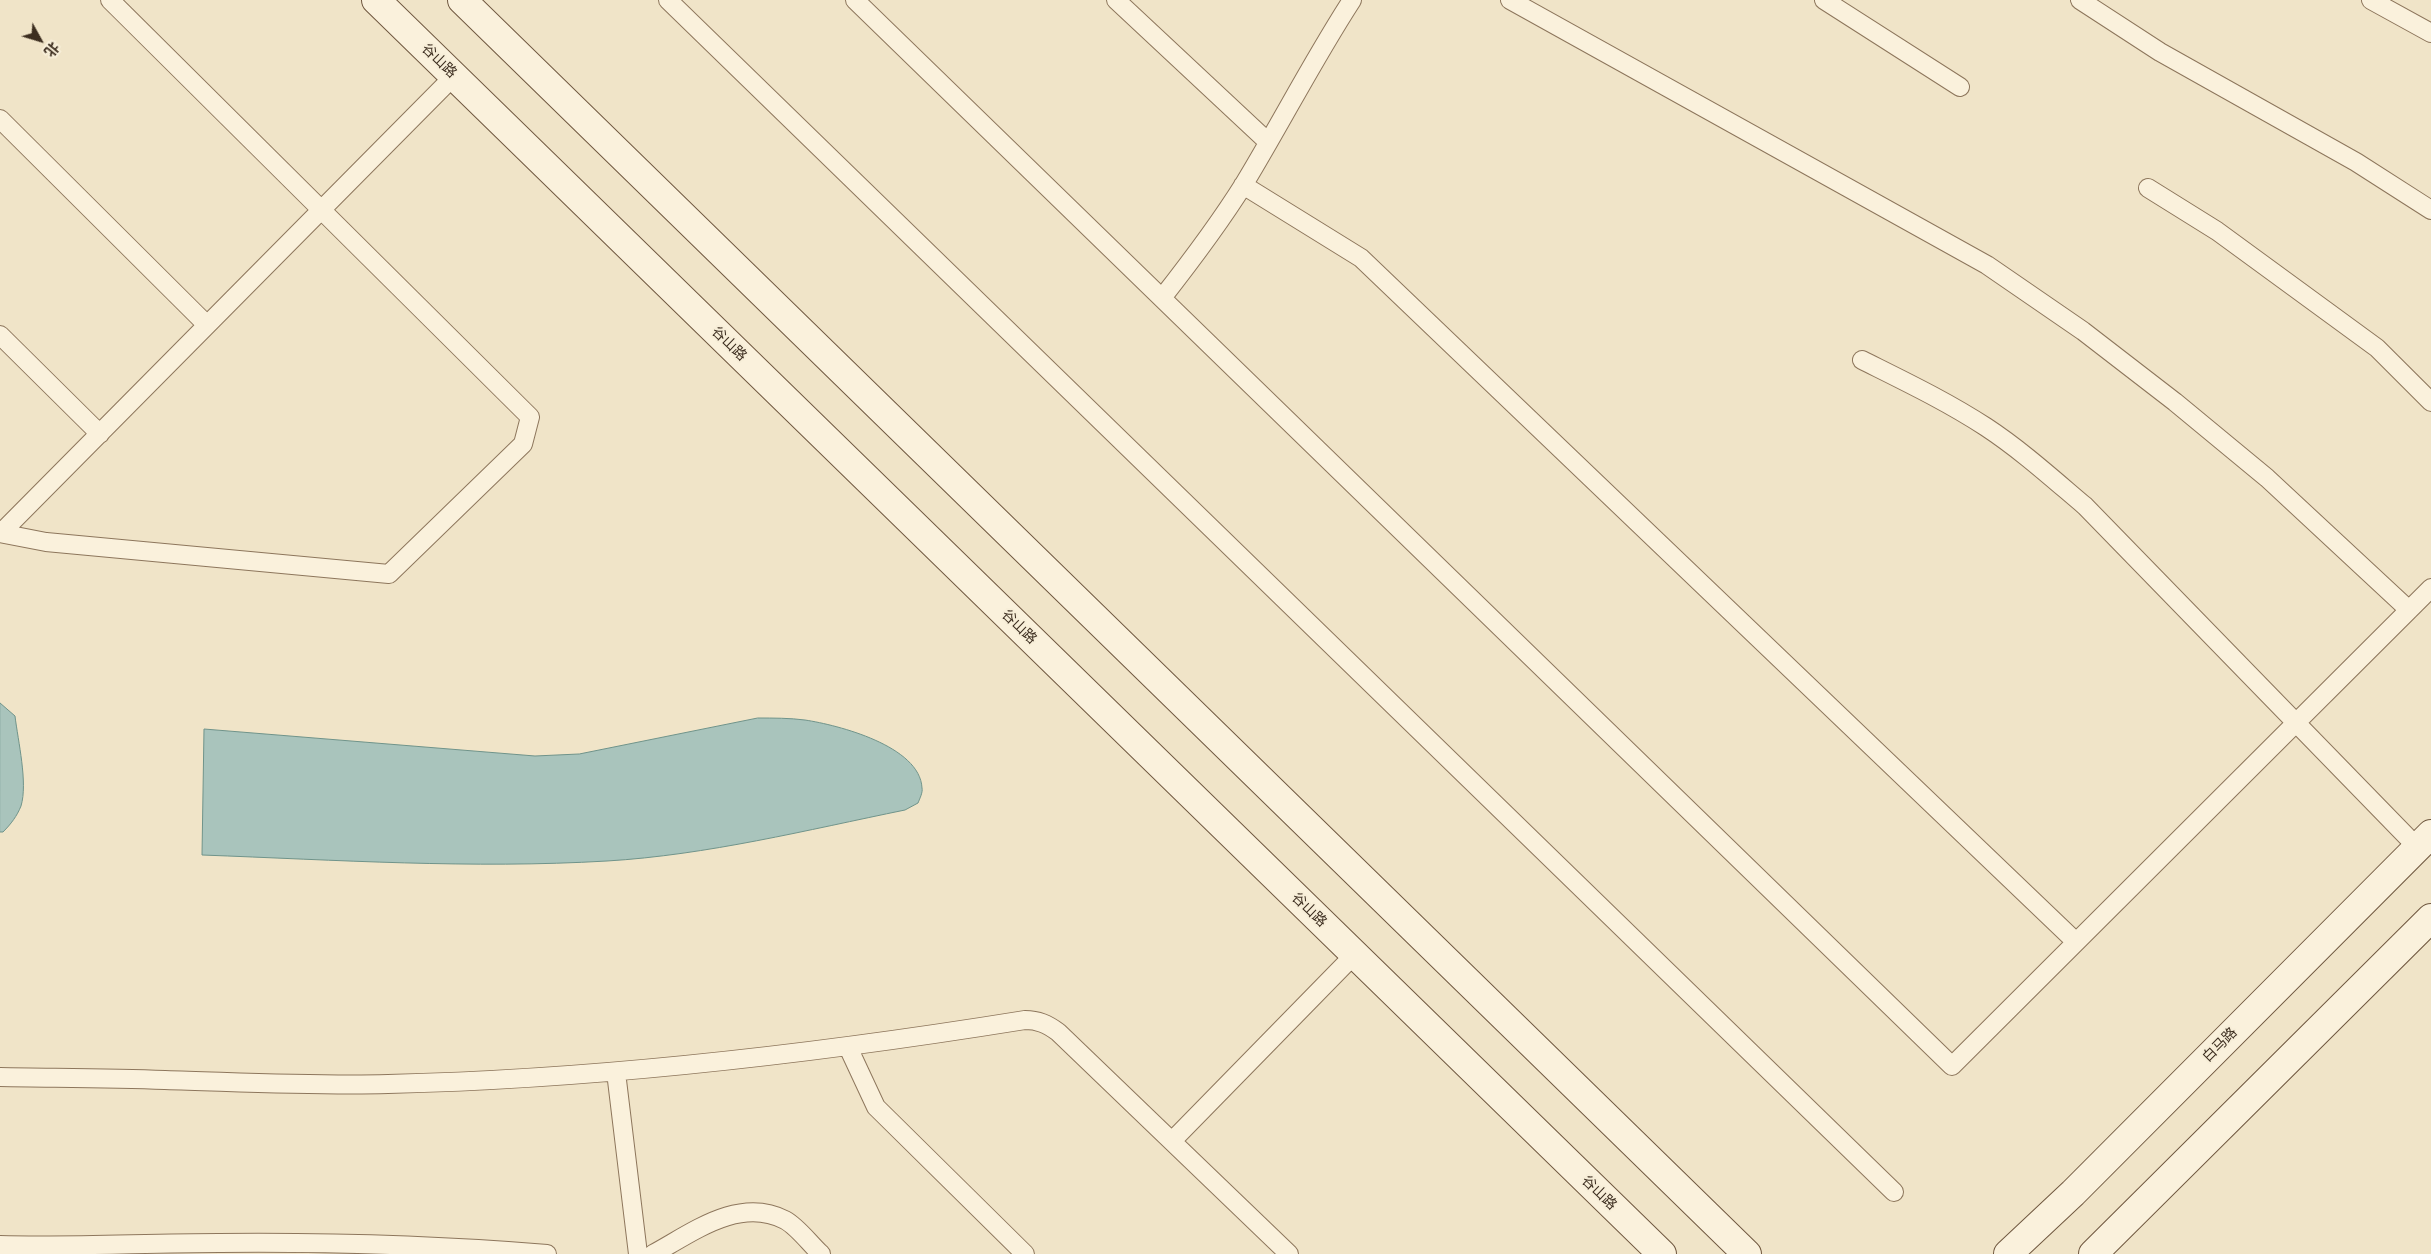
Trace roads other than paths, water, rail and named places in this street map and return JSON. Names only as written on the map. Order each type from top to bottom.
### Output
[{"type":"street","name":"谷山路","points":[[376,0],[1662,1254]]},
{"type":"street","points":[[462,0],[1747,1254]]},
{"type":"street","name":"白马路","points":[[2008,1254],[2073,1193],[2424,841]]},
{"type":"street","points":[[2094,1254],[2431,918]]},
{"type":"lane","points":[[0,533],[46,542],[389,574],[523,444],[530,417],[110,0]]},
{"type":"lane","points":[[668,0],[1894,1192]]},
{"type":"lane","points":[[855,0],[1952,1066],[2431,588]]},
{"type":"lane","points":[[1116,0],[1268,142]]},
{"type":"lane","points":[[1162,298],[1213,232],[1243,185],[1321,48],[1352,0]]},
{"type":"lane","points":[[1510,0],[1987,265],[2083,331],[2175,402],[2267,478],[2408,610]]},
{"type":"lane","points":[[1824,0],[1960,87]]},
{"type":"lane","points":[[2080,0],[2160,52],[2356,162],[2431,210]]},
{"type":"lane","points":[[2371,0],[2431,33]]},
{"type":"lane","points":[[0,533],[454,76]]},
{"type":"lane","points":[[0,119],[207,325]]},
{"type":"lane","points":[[1243,185],[1361,258],[2076,942]]},
{"type":"lane","points":[[2148,188],[2217,231],[2377,348],[2431,402]]},
{"type":"lane","points":[[0,335],[100,434]]},
{"type":"lane","points":[[1862,360],[1937,397],[1988,428],[2085,506],[2296,723],[2424,841]]},
{"type":"lane","points":[[1172,1141],[1355,954]]},
{"type":"lane","points":[[0,1077],[276,1084],[386,1084],[496,1080],[616,1072],[848,1047],[1035,1020],[1048,1025],[1058,1032],[1289,1254]]},
{"type":"lane","points":[[848,1047],[876,1107],[1025,1254]]},
{"type":"lane","points":[[616,1072],[638,1254]]},
{"type":"lane","points":[[653,1254],[718,1219],[736,1213],[753,1212],[786,1220],[821,1254]]},
{"type":"lane","points":[[0,1246],[64,1247],[218,1243],[372,1244],[547,1254]]},
{"type":"water","points":[[0,703],[15,716],[22,762],[23,786],[21,806],[14,820],[3,832],[0,832]]},
{"type":"water","points":[[758,718],[805,720],[837,727],[875,740],[893,749],[908,760],[918,773],[922,790],[918,803],[905,810],[757,841],[682,853],[607,861],[455,864],[202,855],[204,729],[535,756],[579,754]]}]
